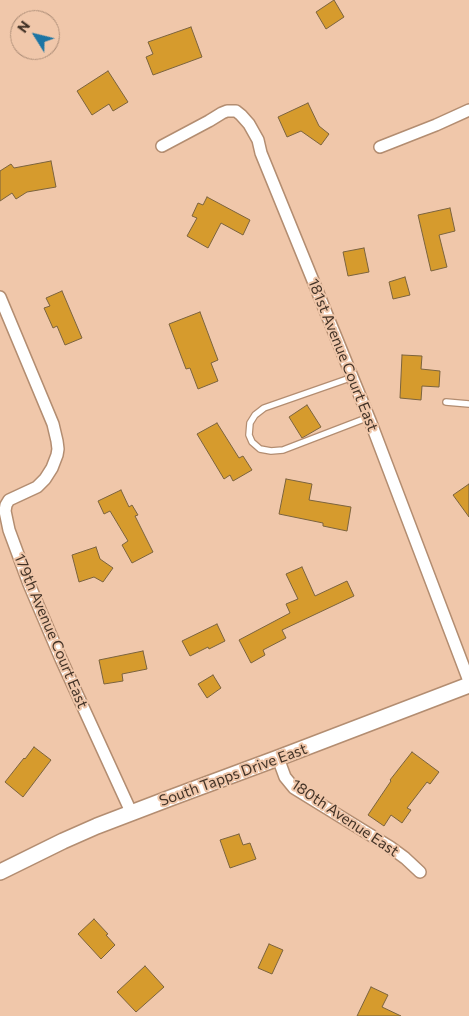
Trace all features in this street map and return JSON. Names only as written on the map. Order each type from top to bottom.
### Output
[{"type":"street","points":[[380,147],[469,110]]},
{"type":"street","name":"181st Avenue Court East","points":[[162,146],[227,111],[236,111],[249,124],[258,140],[265,162],[369,417],[469,681]]},
{"type":"street","name":"179th Avenue Court East","points":[[0,297],[53,424],[58,449],[52,468],[45,479],[37,487],[9,500],[3,515],[32,592],[132,814]]},
{"type":"street","name":"South Tapps Drive East","points":[[0,872],[63,841],[173,796],[469,685]]},
{"type":"street","name":"180th Avenue East","points":[[278,758],[285,777],[294,788],[390,847],[420,872]]},
{"type":"lane","points":[[353,377],[264,408],[250,422],[252,442],[260,449],[271,451],[283,450],[369,417]]},
{"type":"lane","points":[[446,402],[469,404]]},
{"type":"building","points":[[334,0],[344,17],[326,29],[316,12]]},
{"type":"building","points":[[191,27],[202,57],[153,75],[146,57],[153,54],[148,42]]},
{"type":"building","points":[[108,71],[128,102],[113,111],[109,104],[92,115],[77,91]]},
{"type":"building","points":[[308,103],[319,126],[329,134],[321,145],[301,131],[287,137],[278,117]]},
{"type":"building","points":[[51,161],[56,187],[27,192],[16,199],[12,193],[0,201],[0,171],[11,164],[14,168]]},
{"type":"building","points":[[207,197],[250,220],[243,235],[221,223],[208,248],[187,236],[197,218],[192,216],[198,203],[203,205]]},
{"type":"building","points":[[450,208],[455,231],[439,235],[447,267],[431,271],[418,215]]},
{"type":"building","points":[[364,248],[369,272],[348,276],[343,252]]},
{"type":"building","points":[[405,277],[410,295],[393,299],[389,282]]},
{"type":"building","points":[[62,291],[82,338],[65,345],[57,326],[53,328],[44,308],[50,306],[46,298]]},
{"type":"building","points":[[200,312],[218,360],[211,363],[218,381],[198,389],[190,368],[186,369],[169,324]]},
{"type":"building","points":[[402,355],[422,356],[421,369],[440,371],[439,387],[422,386],[421,400],[400,398]]},
{"type":"building","points":[[307,405],[321,427],[302,438],[289,417]]},
{"type":"building","points":[[217,423],[239,458],[243,456],[252,470],[233,481],[230,475],[224,479],[197,434]]},
{"type":"building","points":[[286,479],[312,484],[309,500],[351,507],[347,531],[323,526],[323,523],[279,514]]},
{"type":"building","points":[[469,484],[469,517],[453,495]]},
{"type":"building","points":[[121,490],[129,507],[132,505],[138,515],[135,516],[153,552],[132,563],[122,545],[128,541],[110,511],[104,514],[98,501]]},
{"type":"building","points":[[96,547],[100,559],[113,568],[103,582],[94,577],[79,582],[72,555]]},
{"type":"building","points":[[302,567],[315,596],[347,581],[354,596],[282,630],[286,638],[263,650],[265,655],[251,663],[239,640],[290,613],[286,604],[298,599],[286,574]]},
{"type":"building","points":[[217,624],[225,641],[190,656],[182,641]]},
{"type":"building","points":[[143,651],[147,669],[122,674],[123,681],[104,684],[99,660]]},
{"type":"building","points":[[213,675],[221,688],[207,698],[198,684]]},
{"type":"building","points":[[34,747],[51,760],[23,797],[5,782]]},
{"type":"building","points":[[412,752],[439,772],[430,784],[427,782],[407,808],[411,810],[402,823],[391,815],[384,826],[368,815],[390,780]]},
{"type":"building","points":[[239,834],[243,845],[250,843],[256,859],[230,868],[220,840]]},
{"type":"building","points":[[94,919],[115,945],[101,959],[78,934]]},
{"type":"building","points":[[269,944],[283,950],[272,974],[258,968]]},
{"type":"building","points":[[145,966],[164,987],[136,1012],[117,992]]},
{"type":"building","points":[[371,987],[388,995],[382,1007],[401,1016],[357,1016]]}]
